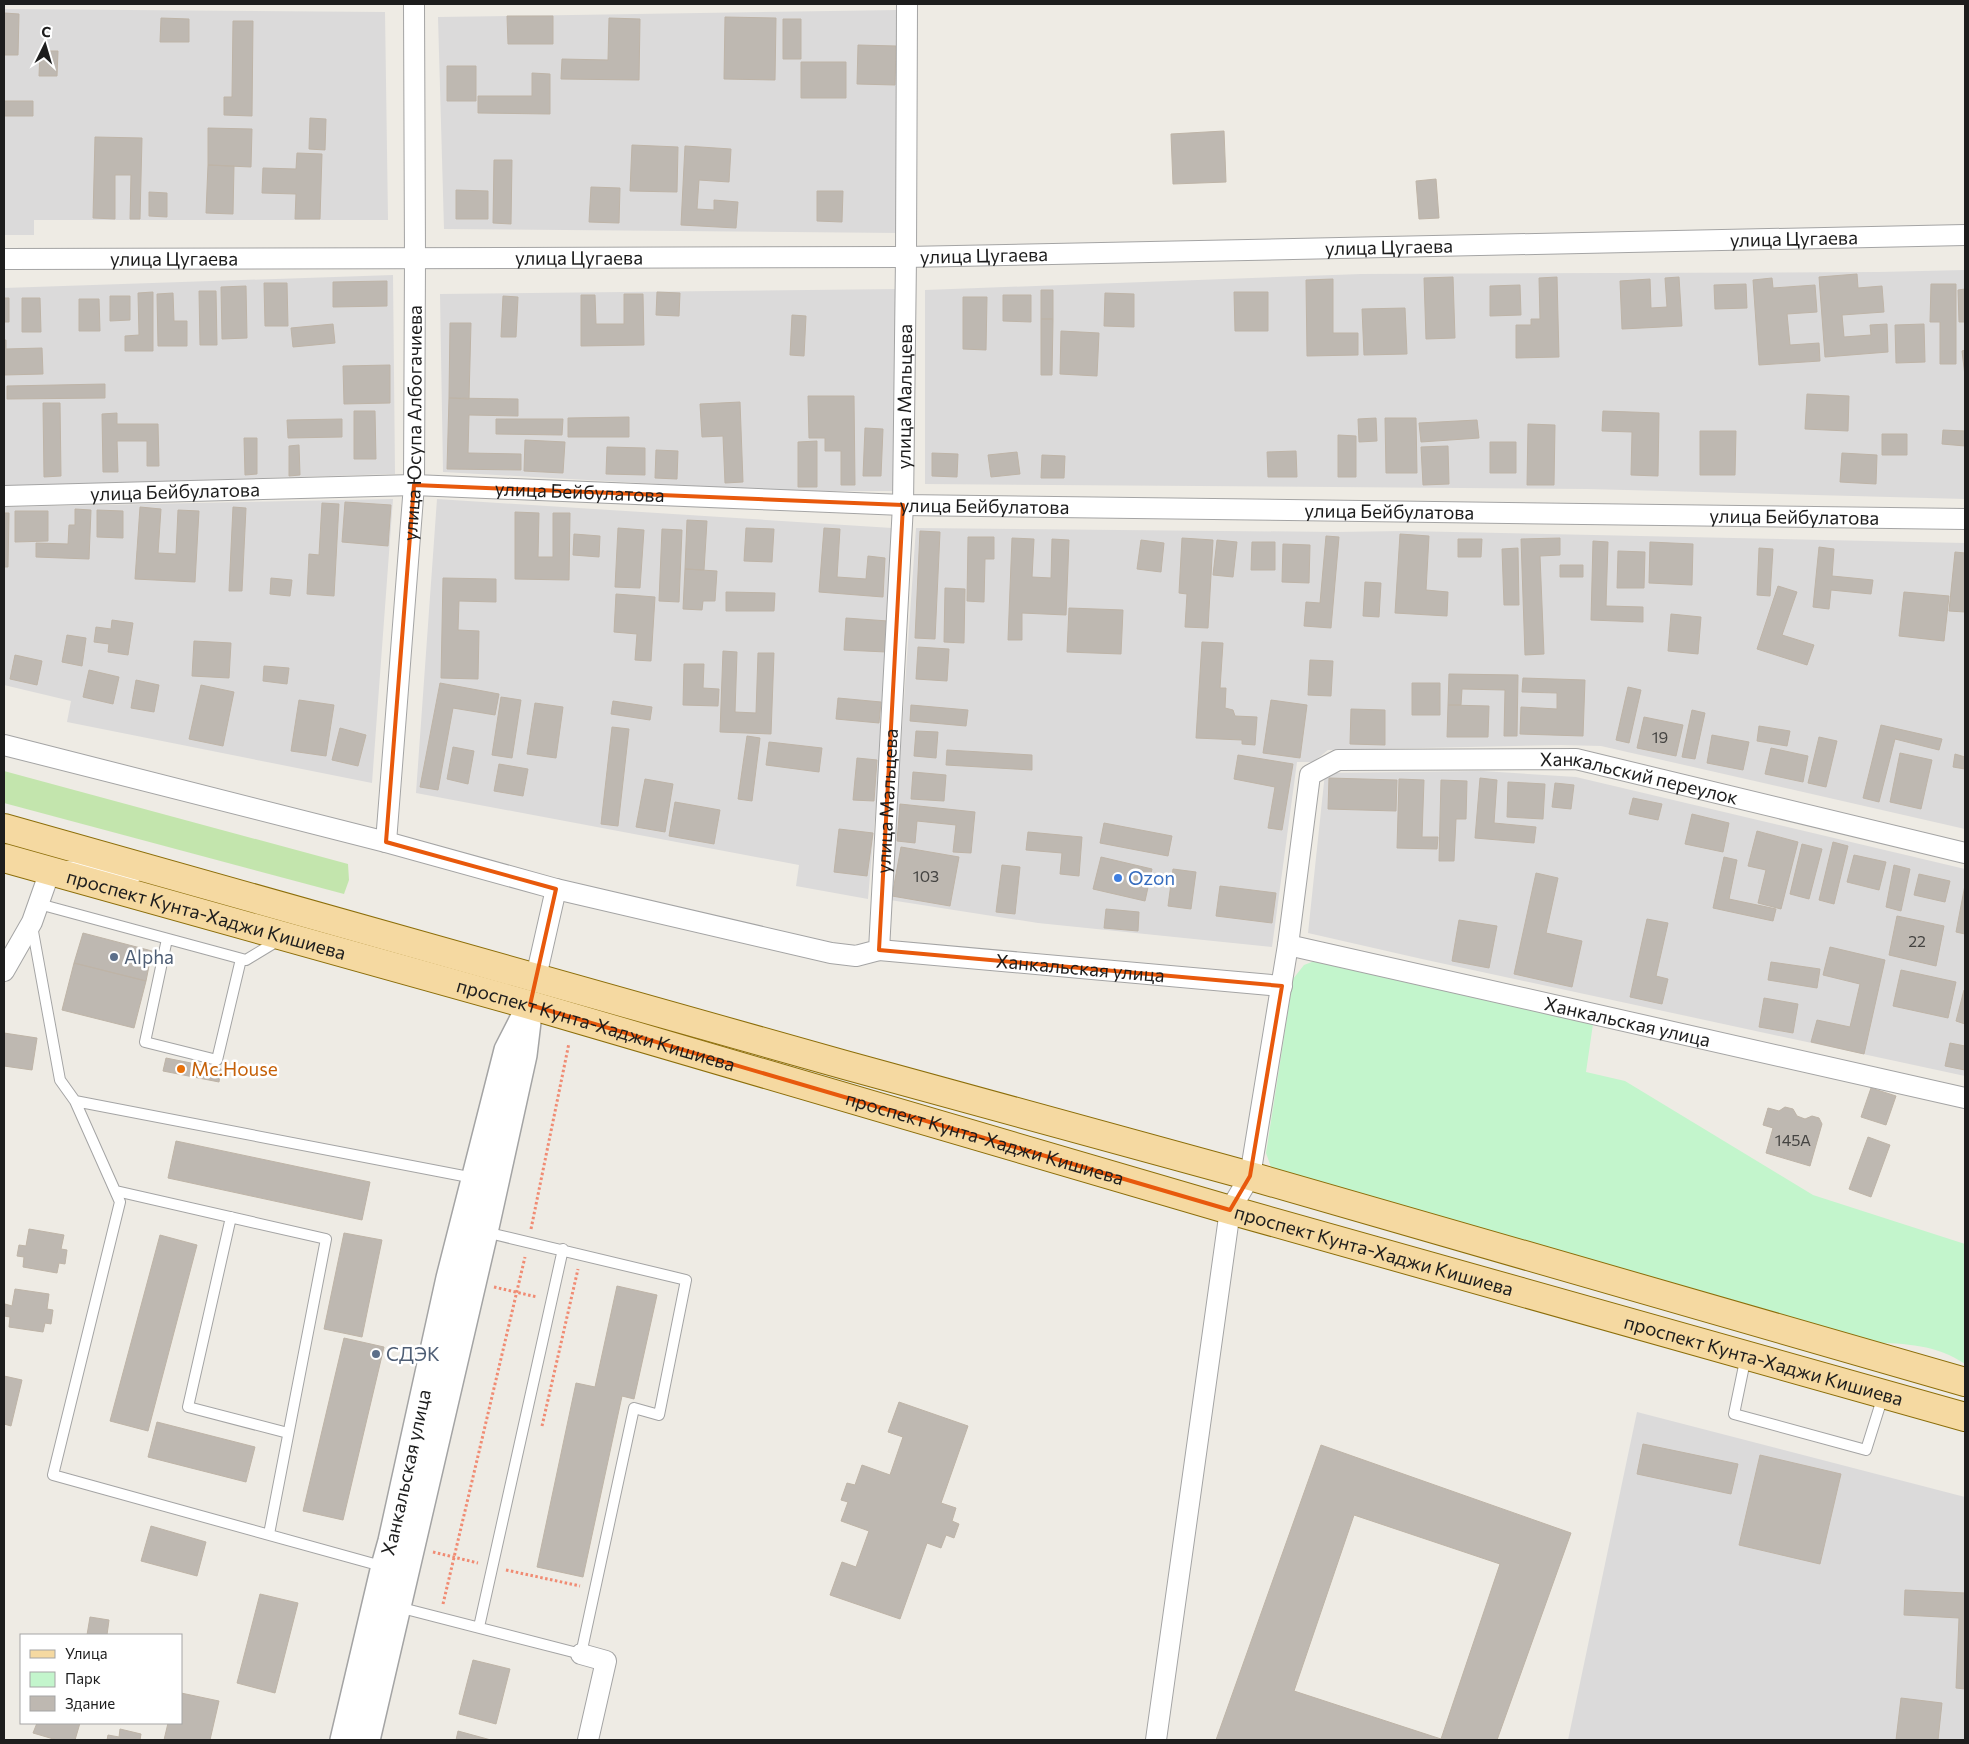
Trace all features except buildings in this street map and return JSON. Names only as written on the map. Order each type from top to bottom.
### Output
[{"type":"main road","name":"проспект Кунта-Хаджи Кишиева","points":[[4,828],[845,1065],[1250,1176],[1965,1382]]},
{"type":"main road","name":"проспект Кунта-Хаджи Кишиева","points":[[4,858],[530,1005],[1230,1210],[1965,1417]]},
{"type":"street","name":"улица Юсупа Албогачиева","points":[[386,842],[414,485],[416,258],[414,4]]},
{"type":"street","name":"улица Мальцева","points":[[879,950],[902,505],[908,4]]},
{"type":"street","name":"улица Цугаева","points":[[4,259],[906,257],[1965,235]]},
{"type":"street","name":"улица Бейбулатова","points":[[4,496],[414,485],[902,505],[1965,519]]},
{"type":"street","points":[[4,745],[386,842],[556,889],[831,953],[856,956],[879,950]]},
{"type":"street","name":"Ханкальский переулок","points":[[1288,945],[1310,776],[1338,760],[1576,759],[1965,853]]},
{"type":"street","points":[[4,971],[35,913],[50,871],[161,872]]},
{"type":"street","points":[[536,977],[556,889]]},
{"type":"street","points":[[1156,1740],[1230,1210],[1250,1176],[1288,945]]},
{"type":"street","name":"Ханкальская улица","points":[[1288,945],[1965,1098]]},
{"type":"street","name":"Ханкальская улица","points":[[879,950],[1282,986]]},
{"type":"street","name":"Ханкальская улица","points":[[343,1740],[386,1604],[485,1180],[524,1055],[530,1005],[536,977]]},
{"type":"street","name":"Ханкальская улица","points":[[367,1740],[386,1604]]},
{"type":"street","points":[[581,1654],[606,1661],[588,1740]]},
{"type":"lane","points":[[284,937],[246,960],[167,939],[35,913],[60,1080],[75,1101],[120,1202],[53,1474],[394,1569]]},
{"type":"lane","points":[[167,939],[145,1042],[217,1060],[241,959]]},
{"type":"lane","points":[[75,1101],[485,1180]]},
{"type":"lane","points":[[116,1191],[326,1239],[269,1534]]},
{"type":"lane","points":[[231,1217],[188,1407],[288,1433]]},
{"type":"lane","points":[[386,1604],[581,1654],[634,1408],[659,1414],[686,1280],[563,1249],[474,1230]]},
{"type":"lane","points":[[479,1627],[563,1249]]},
{"type":"lane","points":[[1746,1356],[1734,1414],[1866,1450],[1884,1394]]},
{"type":"path","points":[[440,1617],[528,1241],[569,1043]]},
{"type":"path","points":[[488,1286],[552,1300]]},
{"type":"highlighted area","points":[[414,485],[903,505],[879,950],[1282,986],[1250,1176],[1230,1210],[530,1005],[556,889],[386,842]]},
{"type":"shaded area","points":[[4,9],[385,12],[388,220],[34,220],[34,235],[4,235]]},
{"type":"shaded area","points":[[899,10],[900,233],[444,229],[438,17]]},
{"type":"shaded area","points":[[1965,270],[1965,499],[1587,489],[925,484],[925,290],[1361,274]]},
{"type":"shaded area","points":[[393,275],[395,474],[4,486],[4,288]]},
{"type":"shaded area","points":[[900,289],[901,491],[784,491],[443,472],[440,294]]},
{"type":"shaded area","points":[[393,499],[372,783],[67,722],[71,701],[4,685],[4,507]]},
{"type":"shaded area","points":[[437,499],[892,528],[887,677],[868,899],[796,886],[799,865],[416,793]]},
{"type":"shaded area","points":[[916,528],[1404,531],[1965,543],[1965,829],[1601,746],[1561,745],[1328,750],[1313,762],[1297,762],[1272,947],[1038,923],[890,900]]},
{"type":"shaded area","points":[[1482,771],[1576,777],[1965,869],[1965,1076],[1308,933],[1325,773]]},
{"type":"shaded area","points":[[1637,1412],[1965,1497],[1965,1740],[1568,1740]]},
{"type":"green space","points":[[4,771],[348,864],[349,880],[344,894],[4,803]]},
{"type":"green space","points":[[1317,960],[1593,1024],[1586,1072],[1625,1081],[1813,1195],[1965,1244],[1965,1364],[1932,1349],[1920,1346],[1873,1343],[1272,1170],[1266,1153],[1293,979],[1304,965]]},
{"type":"place","name":"Ozon","points":[[1118,878]]},
{"type":"place","name":"Alpha","points":[[114,957]]},
{"type":"place","name":"Mc.House","points":[[181,1069]]},
{"type":"place","name":"СДЭК","points":[[376,1354]]}]
